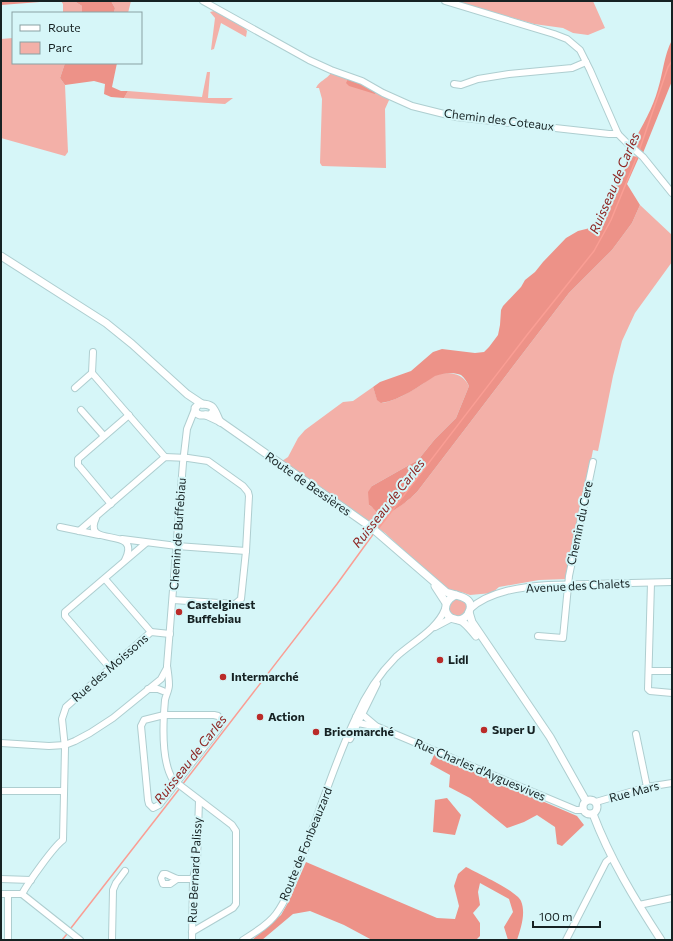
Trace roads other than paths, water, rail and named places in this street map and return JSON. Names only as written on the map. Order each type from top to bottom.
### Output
[{"type":"main road","name":"Route de Bessières","points":[[1,256],[106,323],[132,344],[187,394],[202,404],[212,405],[221,422]]},
{"type":"main road","name":"Route de Bessières","points":[[187,394],[195,408],[196,413],[221,422],[379,533],[446,592],[466,599],[470,605],[469,611],[472,622],[550,737],[586,801]]},
{"type":"main road","points":[[195,408],[197,405],[202,404]]},
{"type":"main road","points":[[203,415],[210,415],[214,411]]},
{"type":"main road","name":"Route de Bessières","points":[[431,579],[446,606],[448,614],[468,626],[494,656]]},
{"type":"main road","points":[[446,606],[449,599],[456,595]]},
{"type":"main road","points":[[455,619],[465,617],[469,611]]},
{"type":"main road","points":[[591,799],[596,802],[597,807],[596,811],[592,814],[586,813],[583,810],[583,804],[591,799]]},
{"type":"main road","points":[[592,814],[612,857],[638,905],[661,940]]},
{"type":"street","name":"Chemin des Coteaux","points":[[203,1],[309,60],[362,81],[383,93],[412,106],[456,117],[618,134]]},
{"type":"street","points":[[445,1],[567,39],[578,48],[586,62],[618,134],[633,149],[641,154],[672,193]]},
{"type":"street","points":[[454,84],[461,85],[478,79],[509,74],[572,68],[586,62]]},
{"type":"street","points":[[93,352],[92,373],[165,457]]},
{"type":"street","points":[[75,388],[92,373]]},
{"type":"street","name":"Chemin de Buffebiau","points":[[164,691],[169,684],[168,666],[170,634],[184,458],[188,425],[195,408]]},
{"type":"street","points":[[81,410],[104,436]]},
{"type":"street","points":[[111,504],[80,467],[78,459],[129,415]]},
{"type":"street","points":[[188,425],[203,415]]},
{"type":"street","points":[[80,531],[165,457],[208,461],[246,489],[249,496],[246,551],[241,599],[235,604],[173,600]]},
{"type":"street","name":"Chemin du Cere","points":[[538,636],[562,638],[567,585],[593,462]]},
{"type":"street","points":[[96,517],[94,528],[96,533],[100,536]]},
{"type":"street","points":[[60,527],[100,536],[146,543],[246,551]]},
{"type":"street","points":[[122,539],[128,547],[125,561]]},
{"type":"street","points":[[110,668],[66,616],[65,612],[146,543]]},
{"type":"street","points":[[105,579],[151,632]]},
{"type":"street","points":[[651,582],[648,689],[650,691],[672,692]]},
{"type":"street","name":"Avenue des Chalets","points":[[469,611],[485,599],[506,592],[530,587],[672,582]]},
{"type":"street","name":"Avenue des Chalets","points":[[466,599],[485,599]]},
{"type":"street","points":[[359,718],[374,683],[386,668],[430,630],[441,618],[446,606]]},
{"type":"street","points":[[430,630],[455,619]]},
{"type":"street","name":"Rue des Moissons","points":[[22,894],[31,880],[63,840],[65,745],[62,719],[66,707],[151,632],[170,634]]},
{"type":"street","name":"Chemin de Buffebiau","points":[[1,743],[49,746],[65,745],[90,733],[107,722],[160,680],[168,666]]},
{"type":"street","points":[[649,671],[672,671]]},
{"type":"street","points":[[168,681],[166,679],[160,680],[157,683],[164,691],[163,722],[165,751],[170,777],[175,783],[232,825],[236,831],[236,904],[233,908],[192,932]]},
{"type":"street","points":[[148,689],[164,691]]},
{"type":"street","points":[[164,715],[212,715],[218,716],[222,721],[219,728],[156,807],[153,808],[149,804],[141,726],[147,718],[164,715]]},
{"type":"street","name":"Rue Charles d'Ayguesvives","points":[[359,718],[576,810],[583,810]]},
{"type":"street","name":"Route de Fonbeauzard","points":[[242,940],[270,921],[276,914],[285,898],[332,778],[359,718]]},
{"type":"street","points":[[636,734],[647,787]]},
{"type":"street","name":"Rue Mars","points":[[596,802],[647,787],[672,783]]},
{"type":"street","points":[[1,791],[64,791]]},
{"type":"street","name":"Rue Bernard Palissy","points":[[192,940],[193,880],[197,860],[199,801]]},
{"type":"street","points":[[566,940],[606,862],[612,857]]},
{"type":"street","points":[[112,940],[113,890],[116,883],[125,871]]},
{"type":"street","points":[[1,879],[31,880]]},
{"type":"street","points":[[177,879],[193,880]]},
{"type":"street","points":[[1,894],[22,894],[80,940]]},
{"type":"street","points":[[8,894],[8,940]]},
{"type":"street","points":[[638,905],[672,898]]},
{"type":"waterway","name":"Ruisseau de Carles","points":[[639,151],[668,67],[672,61]]},
{"type":"waterway","name":"Ruisseau de Carles","points":[[378,529],[527,335],[594,251],[611,220],[638,154]]},
{"type":"waterway","name":"Ruisseau de Carles","points":[[182,785],[337,584],[374,533]]},
{"type":"waterway","name":"Ruisseau de Carles","points":[[71,928],[180,788]]},
{"type":"waterway","name":"Ruisseau de Carles","points":[[62,940],[67,934]]},
{"type":"place","name":"Castelginest Buffebiau","points":[[179,612]]},
{"type":"place","name":"Lidl","points":[[440,660]]},
{"type":"place","name":"Intermarché","points":[[223,677]]},
{"type":"place","name":"Action","points":[[260,717]]},
{"type":"place","name":"Super U","points":[[484,730]]},
{"type":"place","name":"Bricomarché","points":[[316,732]]}]
